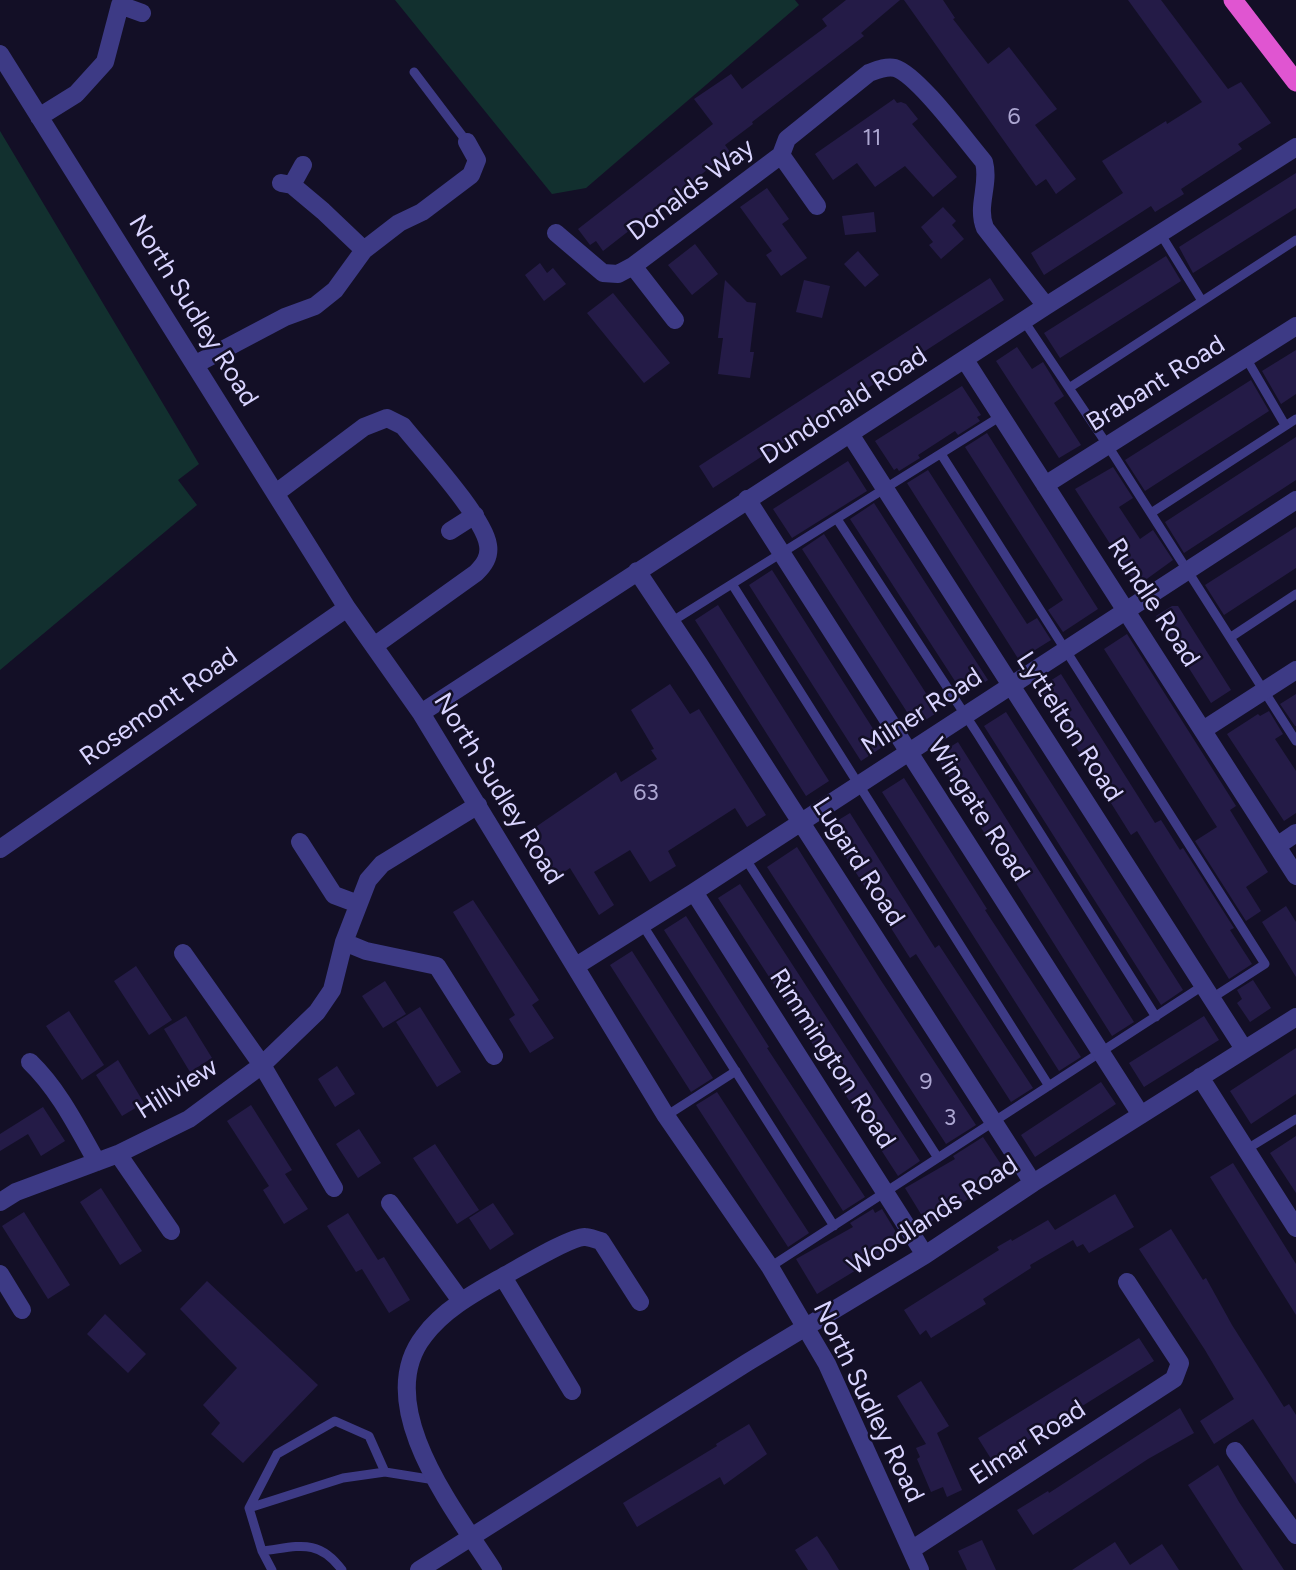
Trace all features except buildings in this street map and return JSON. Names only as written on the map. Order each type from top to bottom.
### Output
[{"type":"highway","points":[[1233,0],[1296,82]]},
{"type":"street","points":[[39,117],[76,94],[105,62],[120,5],[142,13]]},
{"type":"street","name":"North Sudley Road","points":[[0,54],[347,608],[421,713],[666,1116],[771,1267],[827,1364],[920,1570]]},
{"type":"street","name":"Donalds Way","points":[[556,233],[603,273],[618,274],[633,266],[781,155],[788,139],[869,73],[881,68],[894,68],[911,76],[984,162],[987,174],[981,217],[985,228],[1046,306]]},
{"type":"street","points":[[196,364],[285,317],[315,306],[335,290],[364,250],[399,223],[422,212],[471,175],[477,160],[467,142]]},
{"type":"street","name":"Dundonald Road","points":[[421,713],[747,499],[1296,148]]},
{"type":"street","name":"Donalds Way","points":[[781,155],[817,206]]},
{"type":"street","points":[[303,165],[286,184],[323,211],[364,250]]},
{"type":"street","name":"Donalds Way","points":[[633,266],[675,320]]},
{"type":"street","name":"Brabant Road","points":[[1045,485],[1296,326]]},
{"type":"street","name":"Rundle Road","points":[[965,360],[1296,876]]},
{"type":"street","points":[[276,493],[364,427],[387,418],[403,426],[475,515],[488,542],[485,563],[476,573],[374,646]]},
{"type":"street","name":"Lyttelton Road","points":[[850,434],[1244,1049]]},
{"type":"street","name":"Wingate Road","points":[[747,499],[1141,1115]]},
{"type":"street","name":"Milner Road","points":[[576,966],[1296,500]]},
{"type":"street","points":[[450,531],[475,515]]},
{"type":"street","name":"Lugard Road","points":[[637,571],[1033,1183]]},
{"type":"street","name":"Rosemont Road","points":[[0,849],[347,608]]},
{"type":"street","points":[[1203,730],[1296,670]]},
{"type":"street","name":"Hillview","points":[[0,1202],[16,1192],[118,1154],[189,1119],[262,1065],[317,1012],[332,990],[344,942],[368,880],[382,864],[478,805]]},
{"type":"street","points":[[1277,846],[1296,833]]},
{"type":"street","points":[[300,842],[334,895],[358,904]]},
{"type":"street","name":"Rimmington Road","points":[[694,892],[925,1255]]},
{"type":"street","points":[[344,942],[366,951],[438,966],[494,1056]]},
{"type":"street","points":[[183,953],[262,1065],[334,1188]]},
{"type":"street","name":"Woodlands Road","points":[[419,1570],[925,1255],[1033,1183],[1296,1017]]},
{"type":"street","points":[[30,1062],[41,1072],[66,1107],[97,1162]]},
{"type":"street","points":[[1200,1077],[1247,1149],[1290,1205],[1296,1228]]},
{"type":"street","points":[[118,1154],[171,1231]]},
{"type":"street","points":[[390,1203],[461,1301]]},
{"type":"street","points":[[493,1570],[435,1480],[410,1419],[407,1370],[423,1336],[461,1301],[583,1236],[601,1241],[640,1302]]},
{"type":"street","points":[[0,1274],[22,1310]]},
{"type":"street","points":[[503,1277],[572,1391]]},
{"type":"street","name":"Elmar Road","points":[[911,1550],[1174,1379],[1180,1363],[1127,1282]]},
{"type":"street","points":[[1235,1451],[1296,1535]]},
{"type":"lane","points":[[414,72],[467,142]]},
{"type":"lane","points":[[1160,233],[1202,301]]},
{"type":"lane","points":[[1069,388],[1296,240]]},
{"type":"lane","points":[[1024,321],[1108,446],[1296,741]]},
{"type":"lane","points":[[1246,358],[1285,425]]},
{"type":"lane","points":[[671,622],[1001,415]]},
{"type":"lane","points":[[1151,513],[1296,419]]},
{"type":"lane","points":[[771,1267],[1156,1017],[1265,964],[941,454]]},
{"type":"lane","points":[[837,519],[1156,1017]]},
{"type":"lane","points":[[732,584],[1049,1086]]},
{"type":"lane","points":[[1231,637],[1296,594]]},
{"type":"lane","points":[[745,858],[938,1158]]},
{"type":"lane","points":[[642,924],[834,1226]]},
{"type":"lane","points":[[666,1116],[736,1071]]},
{"type":"lane","points":[[1247,1149],[1296,1119]]},
{"type":"lane","points":[[272,1570],[261,1551],[248,1508],[277,1454],[335,1421],[369,1436],[385,1472]]},
{"type":"lane","points":[[248,1508],[343,1478],[385,1472],[435,1480]]},
{"type":"lane","points":[[261,1551],[308,1545],[332,1556],[342,1570]]},
{"type":"green space","points":[[395,0],[795,0],[799,5],[586,188],[552,194]]},
{"type":"green space","points":[[0,131],[199,464],[178,480],[197,505],[0,670]]}]
